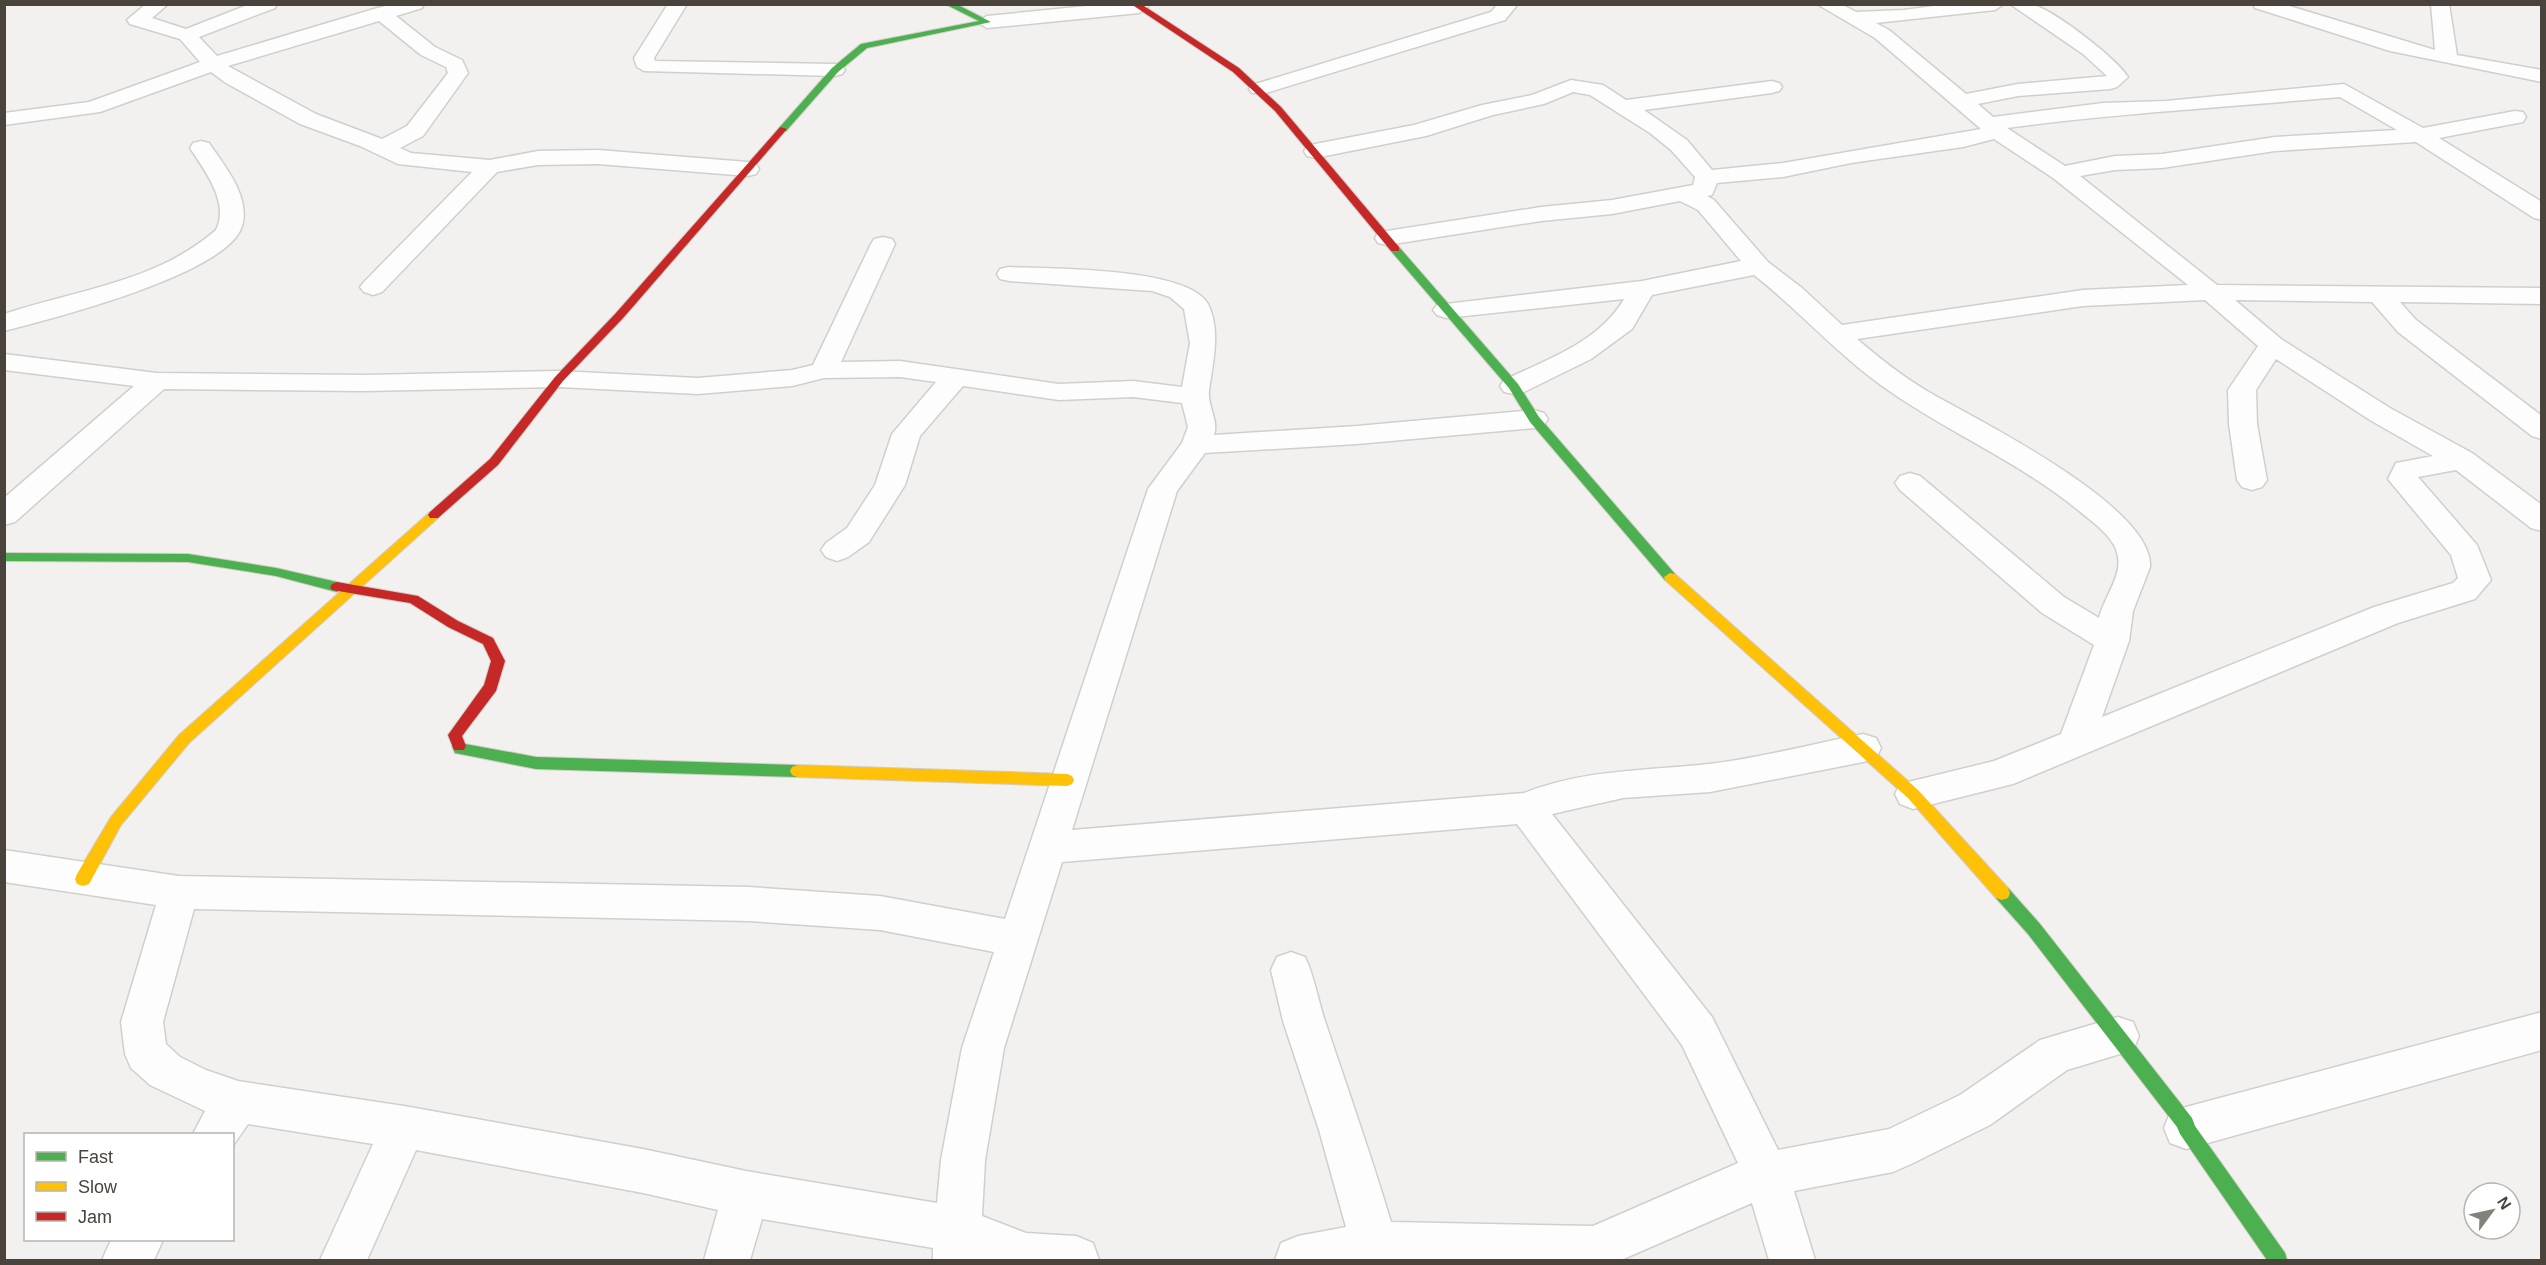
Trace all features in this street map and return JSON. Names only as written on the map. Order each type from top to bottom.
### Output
[{"type":"street","points":[[159,4],[136,20],[187,35],[213,64],[233,80],[308,119],[406,159],[489,167],[538,158],[598,157],[748,169]]},
{"type":"street","points":[[187,35],[268,4]]},
{"type":"street","points":[[4,119],[93,108],[213,64],[415,4]]},
{"type":"street","points":[[678,4],[644,58],[644,63],[651,67],[835,70]]},
{"type":"street","points":[[949,4],[987,22]]},
{"type":"street","points":[[1259,89],[1498,16],[1509,4]]},
{"type":"street","points":[[1826,4],[1882,34],[1994,128],[2061,172],[2175,261],[2272,345],[2380,414],[2462,460],[2541,521]]},
{"type":"street","points":[[1851,18],[1904,16],[1995,4]]},
{"type":"street","points":[[1964,101],[1987,93],[2110,83],[2118,77],[2116,71],[2096,54],[2019,4]]},
{"type":"street","points":[[2262,4],[2397,47],[2541,76]]},
{"type":"street","points":[[2440,4],[2443,43],[2448,58]]},
{"type":"street","points":[[83,879],[116,822],[184,739],[348,590],[494,462],[560,379],[835,70],[864,46],[987,22],[1137,6],[1196,42],[1259,89],[1315,151],[1446,310],[1514,386],[1534,419],[1658,566],[1812,707],[1863,748],[1913,794],[2034,929],[2118,1036],[2186,1124],[2186,1128],[2278,1260]]},
{"type":"street","points":[[381,13],[428,51],[455,64],[458,73],[414,131],[382,148]]},
{"type":"street","points":[[1315,151],[1418,131],[1489,109],[1537,100],[1571,86],[1596,89],[1672,137],[1706,177],[1704,190],[1612,207],[1541,214],[1387,238]]},
{"type":"street","points":[[1622,107],[1772,87]]},
{"type":"street","points":[[1706,177],[1783,170],[1851,156],[1963,140],[1994,128],[2103,109],[2166,107],[2344,90],[2420,135],[2541,213]]},
{"type":"street","points":[[2061,172],[2115,163],[2162,161],[2274,144],[2340,142],[2420,135],[2515,117]]},
{"type":"street","points":[[4,323],[32,312],[99,297],[133,286],[183,263],[225,235],[231,225],[232,209],[221,179],[201,148]]},
{"type":"street","points":[[373,287],[489,167]]},
{"type":"street","points":[[1683,193],[1706,206],[1759,267],[1793,293],[1864,361],[1899,385],[1969,424],[2069,488],[2127,537],[2135,559],[2131,580],[2117,612],[2112,641],[2076,741]]},
{"type":"street","points":[[824,370],[883,244]]},
{"type":"street","points":[[1446,310],[1643,289],[1676,284],[1724,269],[1759,267]]},
{"type":"street","points":[[957,1245],[963,1160],[982,1048],[1163,489],[1172,473],[1196,445],[1202,427],[1194,398],[1203,343],[1196,306],[1179,292],[1155,284],[1009,274]]},
{"type":"street","points":[[1514,386],[1582,352],[1623,323],[1643,289]]},
{"type":"street","points":[[1838,334],[2084,298],[2209,292],[2541,296]]},
{"type":"street","points":[[2378,293],[2407,326],[2541,430]]},
{"type":"street","points":[[2252,480],[2243,424],[2242,390],[2272,345]]},
{"type":"street","points":[[4,362],[157,381],[364,383],[560,379],[698,386],[792,378],[824,370],[900,369],[1059,392],[1133,389],[1170,392],[1194,398]]},
{"type":"street","points":[[837,550],[858,536],[890,485],[906,434],[956,377]]},
{"type":"street","points":[[4,515],[157,381]]},
{"type":"street","points":[[1196,445],[1357,435],[1534,419]]},
{"type":"street","points":[[1913,794],[2000,774],[2386,615],[2464,591],[2475,580],[2466,552],[2403,478],[2406,470],[2462,460]]},
{"type":"street","points":[[1910,483],[2053,604],[2112,641]]},
{"type":"street","points":[[4,557],[188,558],[276,572],[348,590],[413,599],[453,624],[488,641],[498,661],[492,687],[455,735],[460,749],[536,763],[1067,780]]},
{"type":"street","points":[[1047,848],[1526,808],[1554,797],[1623,784],[1710,778],[1863,748]]},
{"type":"street","points":[[1526,808],[1697,1031],[1766,1174],[1792,1260]]},
{"type":"street","points":[[4,866],[180,892],[749,904],[880,913],[1019,939]]},
{"type":"street","points":[[180,892],[142,1022],[146,1054],[165,1071],[185,1082],[226,1118],[404,1127],[643,1171],[746,1194],[865,1212],[957,1245],[1026,1257],[1076,1260]]},
{"type":"street","points":[[1291,970],[1304,1021],[1341,1130],[1374,1245]]},
{"type":"street","points":[[2186,1128],[2541,1031]]},
{"type":"street","points":[[1298,1260],[1374,1245],[1593,1249],[1766,1174],[1893,1149],[1975,1110],[2055,1054],[2118,1036]]},
{"type":"street","points":[[343,1260],[404,1127]]},
{"type":"street","points":[[727,1260],[746,1194]]},
{"type":"street","points":[[125,1260],[139,1241]]},
{"type":"traffic: fast","points":[[783,129],[835,70],[864,46],[987,22],[949,4]]},
{"type":"traffic: fast","points":[[1395,249],[1514,386],[1534,419],[1670,577]]},
{"type":"traffic: fast","points":[[4,557],[188,558],[276,572],[337,587]]},
{"type":"traffic: fast","points":[[459,746],[460,749],[536,763],[797,771]]},
{"type":"traffic: fast","points":[[2002,893],[2034,929],[2186,1124],[2186,1128],[2278,1260]]},
{"type":"traffic: slow","points":[[83,879],[116,821],[184,739],[434,515]]},
{"type":"traffic: slow","points":[[1670,577],[1913,794],[2002,893]]},
{"type":"traffic: slow","points":[[797,771],[1067,780]]},
{"type":"traffic: jam","points":[[1135,4],[1236,70],[1278,109],[1395,249]]},
{"type":"traffic: jam","points":[[434,515],[494,462],[559,379],[620,315],[783,129]]},
{"type":"traffic: jam","points":[[337,587],[413,599],[453,624],[488,641],[498,661],[491,687],[455,735],[459,746]]}]
